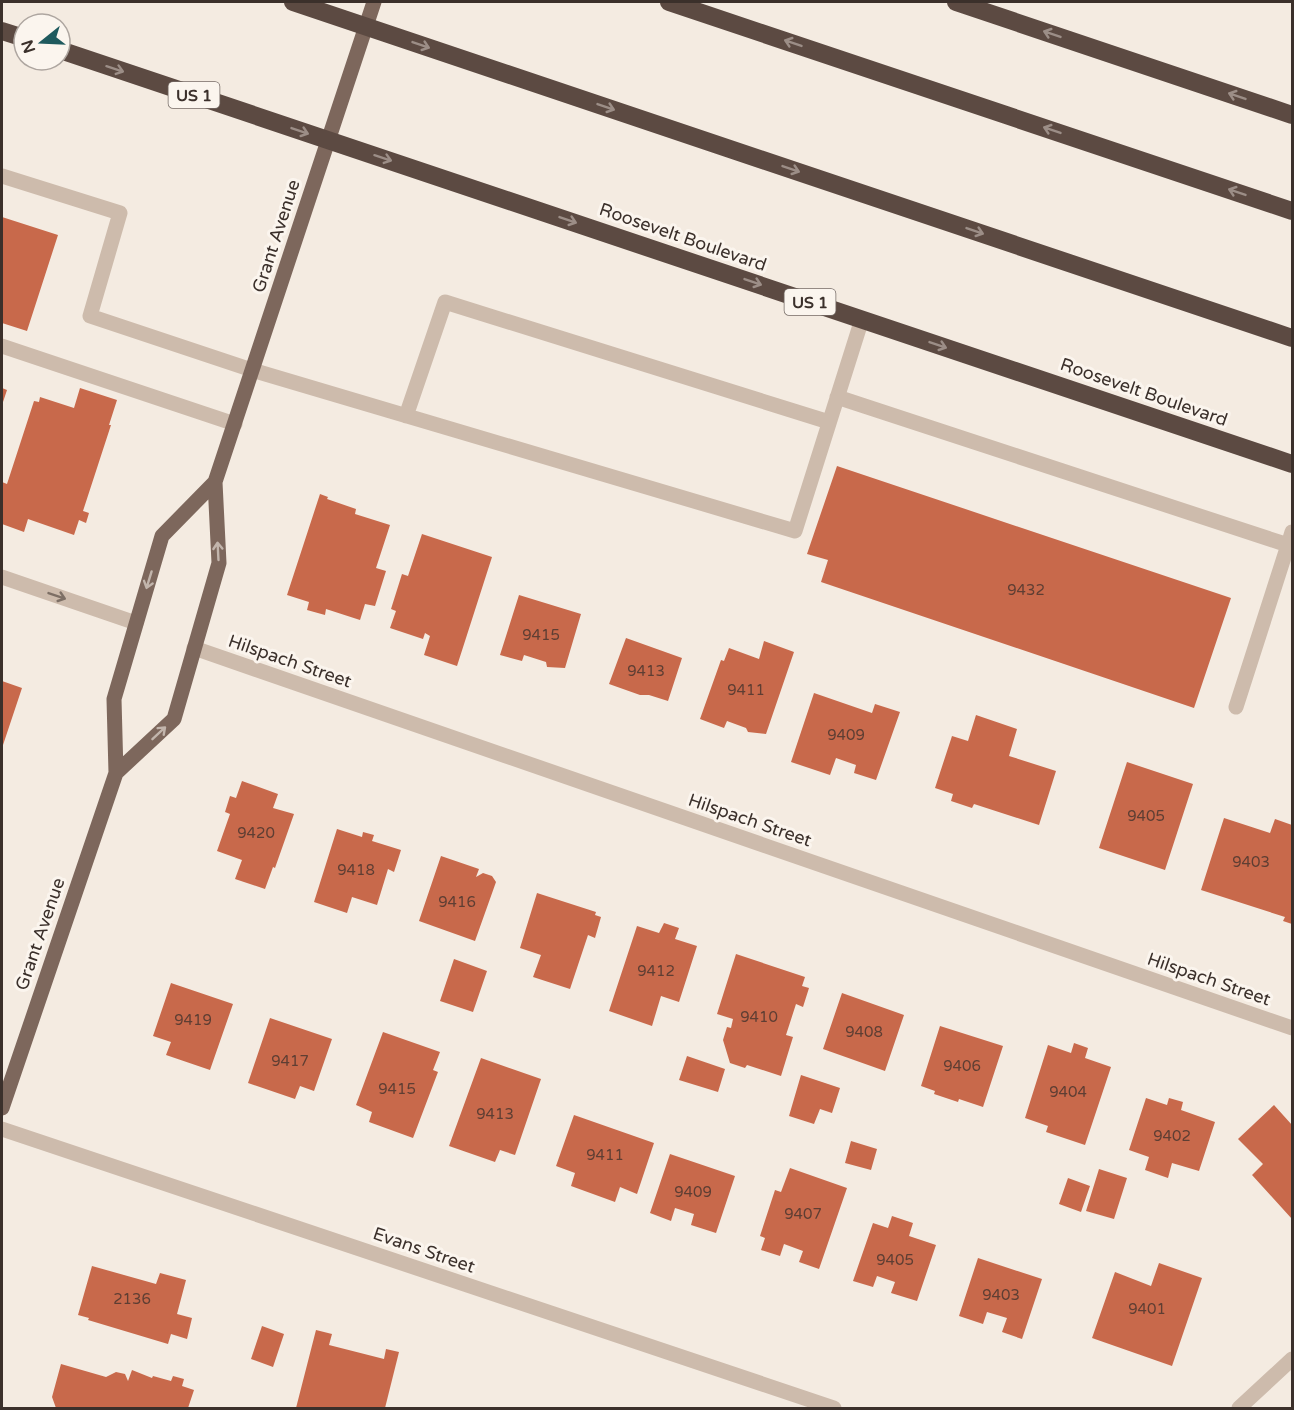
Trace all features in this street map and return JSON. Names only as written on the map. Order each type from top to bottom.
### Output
[{"type":"highway","points":[[293,2],[1293,338]]},
{"type":"highway","points":[[669,2],[1293,211]]},
{"type":"highway","points":[[956,2],[1293,115]]},
{"type":"highway","name":"Roosevelt Boulevard","points":[[72,54],[1293,464]]},
{"type":"main road","name":"Grant Avenue","points":[[116,773],[174,718],[219,563],[215,482],[374,2]]},
{"type":"main road","name":"Grant Avenue","points":[[2,1108],[116,773],[114,699],[162,536],[215,482]]},
{"type":"street","points":[[2,176],[120,213],[90,316],[252,370],[795,531],[862,319]]},
{"type":"street","points":[[406,416],[445,302],[829,422]]},
{"type":"street","points":[[2,346],[235,424]]},
{"type":"street","points":[[837,397],[1290,538],[1236,707]]},
{"type":"street","points":[[2,577],[136,623]]},
{"type":"street","name":"Hilspach Street","points":[[194,648],[1293,1028]]},
{"type":"street","name":"Evans Street","points":[[2,1129],[834,1408]]},
{"type":"street","points":[[1239,1408],[1293,1359]]},
{"type":"building","points":[[2,217],[58,235],[27,331],[2,323]]},
{"type":"building","points":[[2,388],[7,390],[2,405]]},
{"type":"building","points":[[80,388],[117,400],[83,511],[89,513],[86,523],[79,520],[74,535],[28,519],[24,532],[2,524],[2,482],[7,484],[34,401],[39,402],[40,397],[74,408]]},
{"type":"building","points":[[837,466],[1231,598],[1194,708],[821,582],[828,560],[807,554]]},
{"type":"building","points":[[320,494],[328,497],[327,499],[356,509],[355,514],[390,525],[376,568],[386,571],[375,606],[365,604],[360,620],[326,609],[325,615],[307,610],[309,602],[287,595]]},
{"type":"building","points":[[422,534],[492,557],[457,666],[424,655],[430,636],[425,633],[423,639],[390,628],[396,611],[391,609],[402,574],[408,576]]},
{"type":"building","points":[[519,595],[581,614],[565,668],[547,667],[546,662],[524,655],[522,661],[500,655]]},
{"type":"building","points":[[626,638],[682,658],[668,701],[649,695],[640,695],[609,684]]},
{"type":"building","points":[[764,641],[794,652],[766,734],[748,732],[746,728],[727,721],[724,728],[700,719],[721,660],[724,661],[729,648],[759,659]]},
{"type":"building","points":[[2,681],[22,688],[2,748]]},
{"type":"building","points":[[814,693],[872,713],[875,704],[900,712],[876,780],[854,773],[856,765],[836,758],[830,775],[791,762]]},
{"type":"building","points":[[976,715],[1017,729],[1009,756],[1056,771],[1039,825],[974,804],[972,808],[951,801],[953,794],[935,788],[952,736],[968,741]]},
{"type":"building","points":[[1127,762],[1193,784],[1165,870],[1099,848]]},
{"type":"building","points":[[242,781],[278,794],[273,808],[294,814],[265,889],[235,879],[242,860],[217,851],[230,814],[225,812],[230,796],[236,798]]},
{"type":"building","points":[[1224,818],[1270,833],[1275,819],[1292,825],[1292,924],[1283,921],[1285,917],[1201,890]]},
{"type":"building","points":[[337,829],[362,837],[363,832],[374,835],[372,841],[401,850],[394,872],[388,869],[377,905],[352,897],[347,913],[314,902]]},
{"type":"building","points":[[441,856],[479,869],[476,877],[483,873],[492,876],[496,882],[475,941],[419,921]]},
{"type":"building","points":[[537,893],[596,912],[595,915],[601,917],[595,938],[588,935],[570,989],[533,977],[541,955],[520,948]]},
{"type":"building","points":[[664,923],[679,928],[675,939],[697,946],[679,1002],[661,996],[652,1026],[609,1011],[637,926],[659,933]]},
{"type":"building","points":[[736,954],[805,977],[802,986],[809,988],[803,1007],[796,1004],[786,1035],[793,1037],[781,1076],[747,1065],[745,1068],[730,1063],[723,1040],[727,1027],[731,1028],[733,1019],[717,1014]]},
{"type":"building","points":[[454,959],[487,971],[473,1012],[440,1001]]},
{"type":"building","points":[[171,983],[233,1004],[210,1070],[166,1055],[171,1042],[153,1036]]},
{"type":"building","points":[[842,993],[904,1015],[885,1071],[823,1049]]},
{"type":"building","points":[[270,1018],[332,1039],[314,1091],[300,1086],[295,1099],[248,1083]]},
{"type":"building","points":[[940,1026],[1003,1046],[983,1107],[934,1094],[935,1091],[921,1086]]},
{"type":"building","points":[[383,1032],[440,1052],[433,1070],[438,1072],[413,1138],[369,1122],[372,1112],[356,1105]]},
{"type":"building","points":[[1074,1043],[1088,1048],[1085,1058],[1111,1067],[1085,1145],[1046,1132],[1048,1126],[1025,1118],[1048,1045],[1071,1053]]},
{"type":"building","points":[[687,1056],[725,1069],[718,1092],[679,1080]]},
{"type":"building","points":[[481,1058],[541,1079],[515,1155],[500,1150],[495,1162],[449,1146]]},
{"type":"building","points":[[801,1075],[840,1088],[832,1113],[820,1109],[814,1124],[789,1116]]},
{"type":"building","points":[[1146,1098],[1167,1105],[1169,1098],[1183,1102],[1181,1110],[1215,1122],[1199,1171],[1172,1163],[1168,1178],[1145,1170],[1149,1157],[1129,1150]]},
{"type":"building","points":[[1274,1105],[1292,1125],[1292,1219],[1252,1175],[1263,1164],[1238,1139]]},
{"type":"building","points":[[574,1115],[654,1143],[637,1194],[620,1187],[615,1202],[571,1186],[575,1173],[556,1166]]},
{"type":"building","points":[[851,1141],[877,1149],[871,1170],[845,1163]]},
{"type":"building","points":[[670,1154],[735,1176],[716,1233],[691,1225],[694,1214],[675,1208],[671,1221],[650,1213]]},
{"type":"building","points":[[790,1168],[847,1188],[819,1269],[799,1262],[803,1251],[784,1244],[780,1256],[761,1250],[765,1238],[760,1236],[775,1190],[781,1192]]},
{"type":"building","points":[[1099,1169],[1127,1178],[1114,1219],[1086,1211]]},
{"type":"building","points":[[1068,1178],[1090,1186],[1081,1212],[1059,1204]]},
{"type":"building","points":[[892,1216],[913,1223],[909,1236],[936,1245],[917,1301],[891,1293],[895,1282],[877,1276],[873,1287],[853,1281],[873,1223],[888,1228]]},
{"type":"building","points":[[978,1258],[1042,1279],[1022,1339],[1002,1332],[1007,1318],[987,1312],[983,1324],[959,1316]]},
{"type":"building","points":[[1159,1263],[1202,1278],[1172,1366],[1092,1338],[1115,1272],[1151,1286]]},
{"type":"building","points":[[92,1266],[156,1284],[160,1273],[186,1280],[177,1314],[192,1318],[187,1339],[171,1334],[168,1344],[78,1315]]},
{"type":"building","points":[[262,1326],[284,1334],[273,1367],[251,1359]]},
{"type":"building","points":[[316,1330],[332,1334],[329,1345],[384,1359],[386,1349],[399,1352],[385,1408],[296,1408]]},
{"type":"building","points":[[61,1364],[106,1377],[116,1372],[125,1374],[128,1381],[132,1370],[152,1378],[153,1376],[171,1381],[173,1376],[184,1379],[182,1386],[194,1390],[188,1408],[56,1408],[52,1397]]}]
